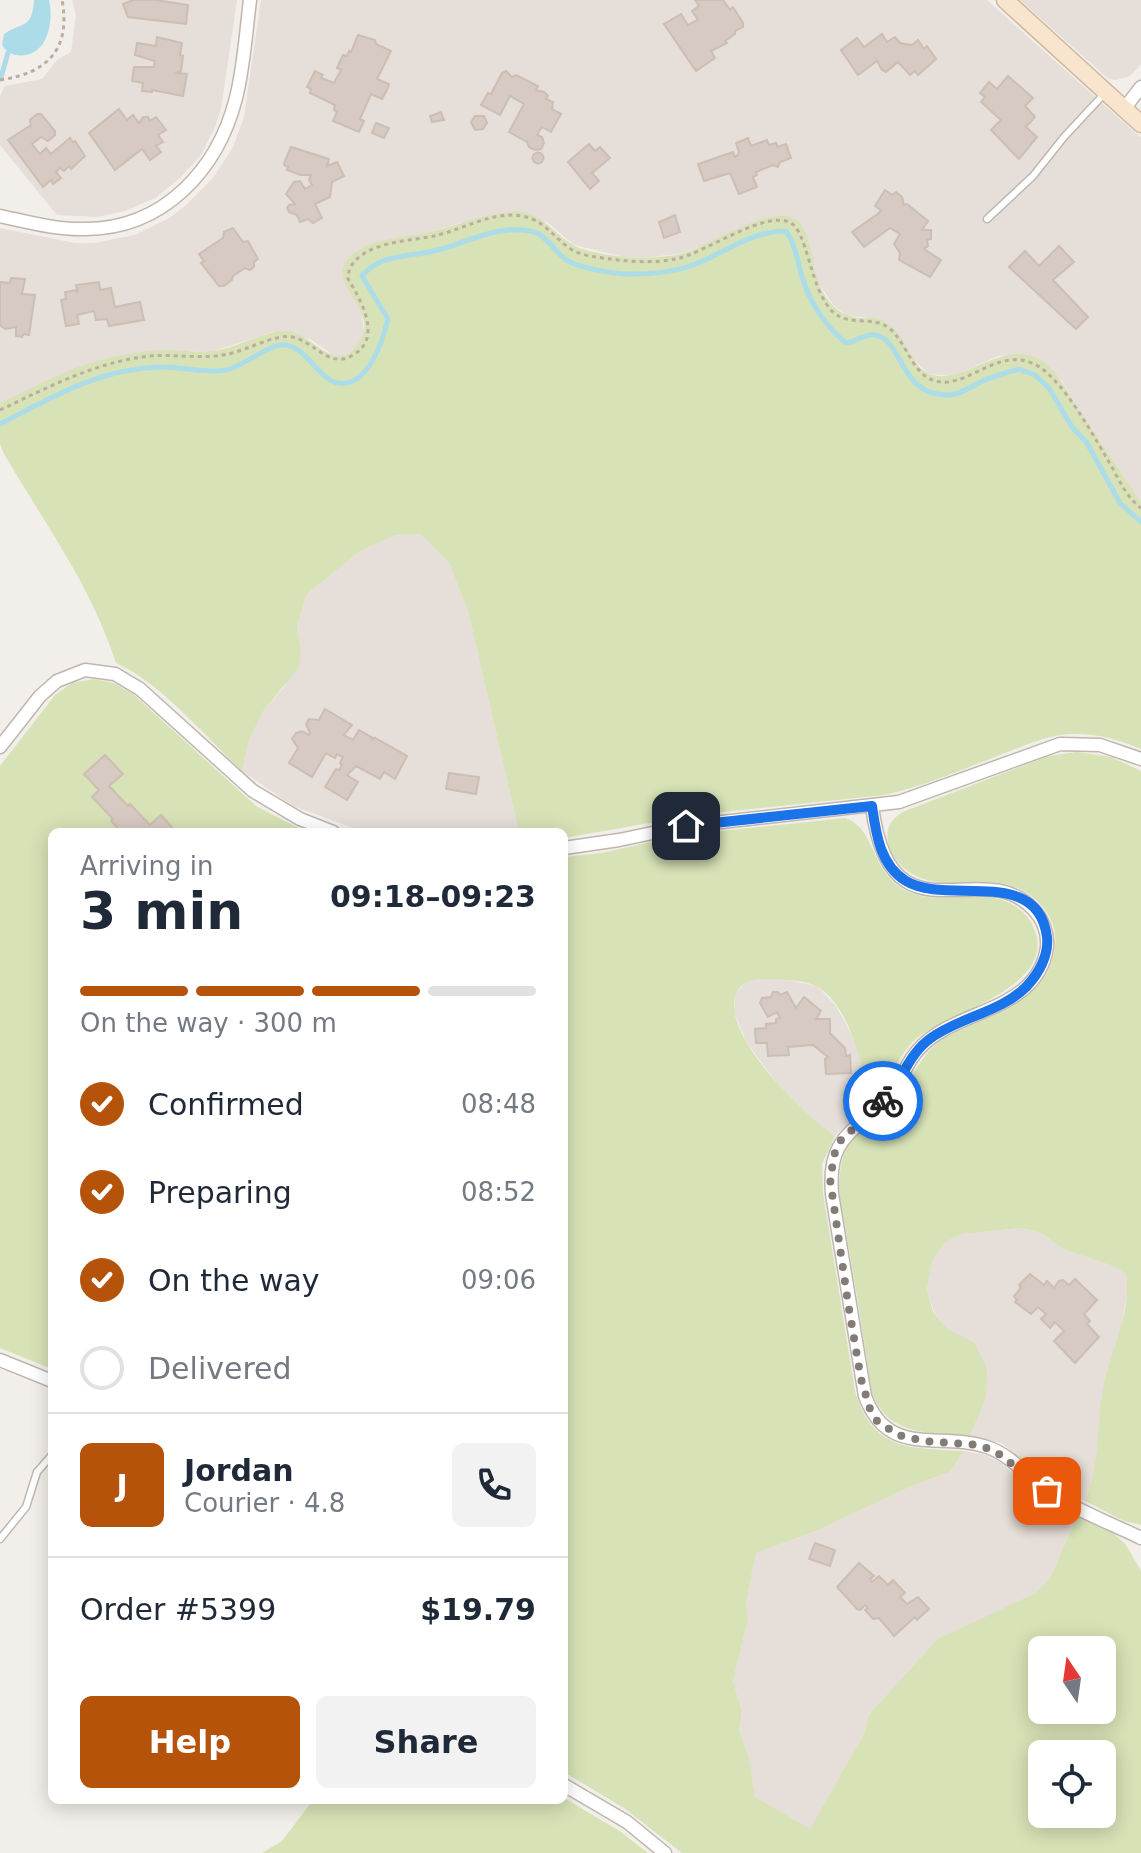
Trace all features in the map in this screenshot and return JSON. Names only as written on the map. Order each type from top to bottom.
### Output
[{"type":"street","points":[[0,216],[65,228],[101,229],[153,211],[184,190],[210,162],[226,130],[237,95],[250,0]]},
{"type":"street","points":[[1005,0],[1141,124]]},
{"type":"street","points":[[1124,109],[1141,87]]},
{"type":"street","points":[[0,747],[40,696],[57,681],[85,670],[115,674],[140,689],[253,791],[300,819],[323,828]]},
{"type":"street","points":[[568,847],[686,826],[872,806],[915,798],[1060,744],[1100,745],[1141,759]]},
{"type":"street","points":[[872,806],[884,858],[905,881],[932,889],[990,891],[1019,897],[1041,919],[1047,943],[1042,965],[1029,984],[1009,1000],[946,1029],[922,1045],[892,1093],[841,1140],[835,1152],[830,1179],[832,1194],[861,1379],[870,1409],[877,1421],[898,1435],[924,1441],[978,1445],[995,1451],[1057,1497],[1141,1538]]},
{"type":"street","points":[[0,1360],[48,1379]]},
{"type":"street","points":[[568,1787],[627,1822],[665,1853]]},
{"type":"lane","points":[[987,219],[1033,176],[1106,92]]},
{"type":"lane","points":[[0,1539],[26,1507],[37,1472],[48,1460]]},
{"type":"path","points":[[0,80],[27,74],[54,55],[65,25],[62,0]]},
{"type":"path","points":[[0,410],[90,368],[108,363],[174,354],[225,355],[279,337],[303,340],[332,360],[343,361],[358,353],[365,342],[368,327],[362,300],[348,279],[351,265],[373,249],[440,235],[485,220],[507,215],[522,216],[546,225],[572,251],[614,260],[641,261],[676,259],[748,229],[784,220],[794,223],[800,231],[816,286],[834,314],[856,322],[878,322],[889,328],[918,371],[931,380],[947,382],[1000,360],[1017,359],[1035,364],[1049,375],[1091,433],[1130,498],[1141,508]]},
{"type":"shaded area","points":[[72,0],[237,0],[221,109],[201,155],[180,178],[155,198],[125,211],[97,217],[57,215],[0,145],[0,96],[5,86],[42,79],[57,60],[71,52],[76,15]]},
{"type":"shaded area","points":[[261,0],[987,0],[1141,138],[1141,502],[1063,382],[1052,370],[1040,361],[1013,355],[998,356],[953,376],[929,374],[871,318],[848,316],[834,306],[819,284],[812,265],[809,240],[699,247],[684,253],[643,258],[624,257],[574,245],[547,222],[459,223],[374,244],[355,298],[361,309],[364,332],[353,350],[342,356],[333,355],[310,339],[272,332],[211,352],[164,350],[99,360],[0,403],[0,228],[75,243],[94,243],[135,235],[185,206],[213,178],[233,147],[239,131],[244,117]]},
{"type":"shaded area","points":[[1020,0],[1141,0],[1141,64],[1130,76],[1109,79]]},
{"type":"shaded area","points":[[421,534],[449,563],[468,611],[518,828],[354,828],[293,806],[242,771],[249,740],[264,710],[284,687],[301,650],[297,626],[307,594],[360,551],[396,535]]},
{"type":"shaded area","points":[[757,978],[817,986],[836,1006],[856,1043],[871,1102],[835,1136],[816,1123],[783,1091],[747,1043],[734,1012],[735,994],[745,983]]},
{"type":"shaded area","points":[[1021,1228],[1041,1233],[1063,1249],[1113,1266],[1126,1274],[1128,1289],[1092,1483],[1085,1501],[1045,1479],[1002,1443],[970,1436],[986,1398],[974,1342],[948,1329],[934,1312],[927,1290],[932,1261],[945,1242],[962,1234]]},
{"type":"shaded area","points":[[963,1451],[985,1455],[1000,1462],[1044,1500],[1077,1517],[1049,1580],[868,1715],[865,1732],[810,1830],[755,1797],[749,1758],[739,1730],[742,1711],[733,1681],[748,1620],[746,1603],[756,1553],[816,1531],[916,1484],[950,1472]]},
{"type":"green space","points":[[519,211],[544,222],[582,249],[646,258],[688,252],[753,222],[779,216],[790,217],[798,221],[807,236],[817,278],[831,304],[847,315],[879,319],[891,326],[926,372],[942,376],[959,373],[1015,354],[1034,357],[1053,370],[1141,502],[1141,749],[1097,736],[1062,735],[1045,738],[930,782],[884,795],[695,815],[568,837],[568,828],[518,828],[468,611],[449,563],[421,534],[396,535],[360,551],[307,594],[297,626],[301,650],[299,667],[264,710],[249,740],[242,771],[166,697],[116,663],[80,580],[3,452],[0,443],[0,403],[92,362],[155,350],[214,351],[275,332],[293,332],[330,354],[344,355],[355,348],[364,333],[361,313],[343,275],[345,263],[353,254],[384,240],[417,235],[494,214]]},
{"type":"green space","points":[[94,679],[114,683],[133,694],[256,806],[298,828],[48,828],[48,1367],[0,1348],[0,766],[55,695],[72,683]]},
{"type":"green space","points":[[1077,752],[1111,757],[1141,771],[1141,1525],[1124,1521],[1085,1501],[1094,1473],[1104,1384],[1124,1316],[1126,1274],[1113,1266],[1063,1249],[1041,1233],[1021,1228],[962,1234],[945,1242],[932,1261],[927,1290],[933,1312],[948,1329],[974,1342],[987,1369],[986,1398],[970,1436],[912,1430],[889,1418],[872,1393],[839,1189],[847,1148],[895,1101],[931,1049],[964,1028],[1005,1010],[1030,993],[1045,976],[1055,947],[1051,920],[1031,896],[1001,883],[948,883],[921,878],[894,857],[887,837],[889,827],[894,818],[905,811],[1049,756]]},
{"type":"green space","points":[[845,818],[863,832],[888,876],[898,886],[911,893],[935,898],[996,898],[1018,908],[1033,926],[1037,938],[1036,956],[1026,972],[992,998],[917,1038],[871,1102],[847,1023],[829,996],[818,987],[799,981],[758,979],[742,985],[735,997],[735,1014],[742,1033],[769,1074],[835,1136],[822,1164],[823,1193],[855,1391],[862,1411],[883,1436],[896,1442],[910,1447],[963,1451],[950,1472],[916,1484],[816,1531],[756,1553],[746,1603],[748,1620],[733,1681],[742,1711],[739,1730],[749,1758],[755,1797],[810,1829],[865,1732],[868,1716],[938,1639],[1034,1594],[1049,1580],[1077,1517],[1113,1533],[1126,1545],[1141,1571],[1141,1853],[682,1853],[624,1808],[568,1774],[568,857],[601,853],[683,835]]},
{"type":"green space","points":[[568,1800],[621,1832],[648,1853],[262,1853],[282,1841],[310,1804],[568,1804]]},
{"type":"water","points":[[34,0],[49,0],[47,35],[41,46],[31,54],[12,54],[2,45],[4,34],[29,20]]},
{"type":"building","points":[[133,0],[188,5],[186,24],[128,17],[123,4]]},
{"type":"building","points":[[695,0],[723,0],[730,10],[733,7],[743,23],[743,27],[725,41],[727,43],[711,51],[715,58],[696,71],[664,24],[681,14],[688,25],[698,20],[692,11],[699,6]]},
{"type":"building","points":[[882,34],[887,42],[895,37],[900,43],[912,45],[918,40],[924,49],[927,46],[936,59],[918,75],[915,71],[910,75],[898,62],[886,72],[877,61],[858,75],[841,50],[857,38],[864,47]]},
{"type":"building","points":[[358,35],[375,40],[376,44],[391,51],[377,79],[389,84],[388,88],[382,99],[371,94],[360,119],[364,121],[359,132],[333,121],[337,112],[335,105],[310,93],[311,89],[307,87],[315,71],[323,75],[321,78],[334,83],[341,70],[337,68],[343,55],[351,52]]},
{"type":"building","points":[[157,37],[182,43],[181,71],[177,73],[187,74],[183,96],[142,91],[143,83],[132,81],[134,67],[154,67],[155,61],[135,55],[137,43],[156,46]]},
{"type":"building","points":[[506,71],[512,77],[516,75],[538,86],[536,90],[544,92],[548,96],[546,99],[553,102],[552,109],[561,114],[551,132],[542,127],[537,135],[542,137],[544,143],[541,149],[529,147],[527,142],[509,132],[524,104],[510,96],[500,115],[481,105]]},
{"type":"building","points":[[1008,76],[1033,98],[1025,106],[1035,117],[1026,127],[1037,137],[1019,159],[991,130],[1001,120],[981,102],[985,97],[980,93],[989,82],[997,89]]},
{"type":"building","points":[[119,109],[127,120],[133,115],[139,123],[143,117],[148,117],[150,121],[156,117],[166,130],[158,135],[163,142],[156,146],[161,152],[150,160],[142,149],[115,170],[89,133]]},
{"type":"building","points":[[441,112],[444,120],[432,122],[430,116]]},
{"type":"building","points":[[41,114],[55,131],[48,141],[41,137],[32,144],[40,154],[46,148],[51,154],[70,138],[85,156],[71,169],[69,166],[64,171],[60,168],[56,172],[61,178],[53,184],[51,180],[43,187],[8,140],[31,125],[30,120]]},
{"type":"building","points":[[475,116],[484,116],[487,123],[483,129],[475,130],[471,122]]},
{"type":"building","points":[[376,123],[389,128],[384,138],[372,133]]},
{"type":"building","points":[[748,138],[751,146],[767,140],[769,145],[776,143],[778,147],[786,144],[791,158],[780,162],[778,167],[773,165],[756,172],[757,175],[753,177],[757,187],[739,194],[730,173],[704,181],[698,164],[733,152],[735,157],[739,152],[736,143]]},
{"type":"building","points":[[589,144],[595,151],[600,147],[610,158],[592,173],[599,181],[590,189],[568,162]]},
{"type":"building","points":[[291,147],[329,159],[327,166],[337,162],[344,176],[332,182],[330,197],[315,204],[322,218],[313,223],[308,219],[300,222],[297,215],[287,208],[295,204],[286,194],[294,182],[300,181],[305,189],[312,185],[309,180],[311,175],[287,170],[288,167],[284,165]]},
{"type":"building","points":[[538,152],[544,158],[538,164],[532,158]]},
{"type":"building","points":[[885,190],[892,195],[896,192],[902,197],[904,205],[907,204],[928,221],[922,230],[931,230],[931,239],[927,240],[928,246],[924,249],[941,260],[930,277],[899,260],[900,253],[894,244],[900,234],[890,228],[864,247],[852,232],[879,213],[881,210],[875,206]]},
{"type":"building","points":[[675,215],[680,232],[664,238],[659,222]]},
{"type":"building","points":[[233,228],[243,242],[248,241],[258,259],[250,270],[245,268],[224,286],[219,286],[201,263],[204,261],[199,254]]},
{"type":"building","points":[[1059,246],[1074,262],[1053,280],[1088,317],[1076,329],[1009,267],[1025,251],[1039,266]]},
{"type":"building","points":[[11,278],[25,279],[22,294],[35,295],[29,335],[22,337],[16,336],[16,327],[5,329],[0,325],[0,282],[10,283]]},
{"type":"building","points":[[99,282],[100,290],[111,288],[115,307],[140,302],[144,320],[109,326],[107,319],[96,320],[94,311],[77,315],[79,324],[66,326],[61,300],[66,299],[65,292],[76,290],[78,293],[76,285]]},
{"type":"building","points":[[325,709],[352,725],[344,735],[353,740],[359,730],[373,738],[371,740],[375,738],[407,756],[395,779],[384,772],[380,779],[356,766],[347,775],[358,782],[347,800],[325,787],[342,765],[343,757],[337,754],[335,758],[326,753],[312,777],[289,763],[298,748],[292,739],[296,733],[302,731],[309,735],[306,724],[309,719],[319,720]]},
{"type":"building","points":[[105,755],[123,774],[109,786],[150,825],[161,815],[172,828],[116,828],[111,821],[113,819],[92,797],[99,790],[84,774]]},
{"type":"building","points":[[449,773],[479,777],[476,794],[446,789]]},
{"type":"building","points":[[773,992],[780,995],[787,992],[796,1008],[804,997],[821,1011],[816,1019],[830,1019],[830,1033],[845,1048],[846,1056],[850,1055],[851,1073],[826,1074],[825,1059],[828,1057],[813,1045],[788,1047],[789,1055],[768,1056],[767,1043],[756,1043],[755,1029],[766,1028],[766,1024],[776,1023],[776,1019],[780,1018],[777,1012],[768,1017],[760,1003],[762,998],[771,997]]},
{"type":"building","points":[[1030,1274],[1044,1285],[1047,1281],[1054,1288],[1059,1281],[1063,1280],[1069,1285],[1075,1279],[1097,1300],[1084,1314],[1090,1321],[1087,1324],[1099,1337],[1075,1363],[1054,1341],[1064,1331],[1055,1322],[1050,1328],[1041,1319],[1046,1314],[1038,1307],[1031,1314],[1015,1302],[1014,1296],[1021,1288],[1019,1285]]},
{"type":"building","points":[[815,1543],[835,1550],[830,1566],[809,1559]]},
{"type":"building","points":[[859,1563],[874,1576],[870,1579],[872,1582],[879,1576],[888,1585],[893,1580],[905,1593],[900,1597],[907,1604],[918,1597],[929,1609],[894,1636],[879,1618],[873,1619],[865,1610],[868,1608],[865,1605],[857,1609],[837,1587]]},
{"type":"waterway","points":[[1,77],[8,53]]},
{"type":"waterway","points":[[0,424],[76,386],[116,373],[159,367],[226,370],[281,345],[300,351],[332,381],[342,384],[353,381],[372,362],[388,319],[362,276],[386,260],[434,251],[495,232],[534,232],[571,262],[596,270],[630,274],[683,268],[748,239],[786,231],[813,303],[831,329],[846,343],[872,335],[885,339],[911,378],[932,393],[957,394],[987,379],[1018,369],[1035,375],[1049,388],[1072,427],[1087,443],[1120,503],[1141,522]]},
{"type":"way so far","points":[[883,1101],[841,1140],[835,1152],[830,1179],[861,1379],[870,1409],[877,1421],[898,1435],[924,1441],[978,1445],[995,1451],[1047,1491]]},
{"type":"route","points":[[686,826],[872,806],[884,858],[905,881],[949,891],[1006,892],[1032,907],[1041,919],[1047,943],[1046,954],[1036,976],[1009,1000],[946,1029],[922,1045],[892,1093],[883,1101]]}]
